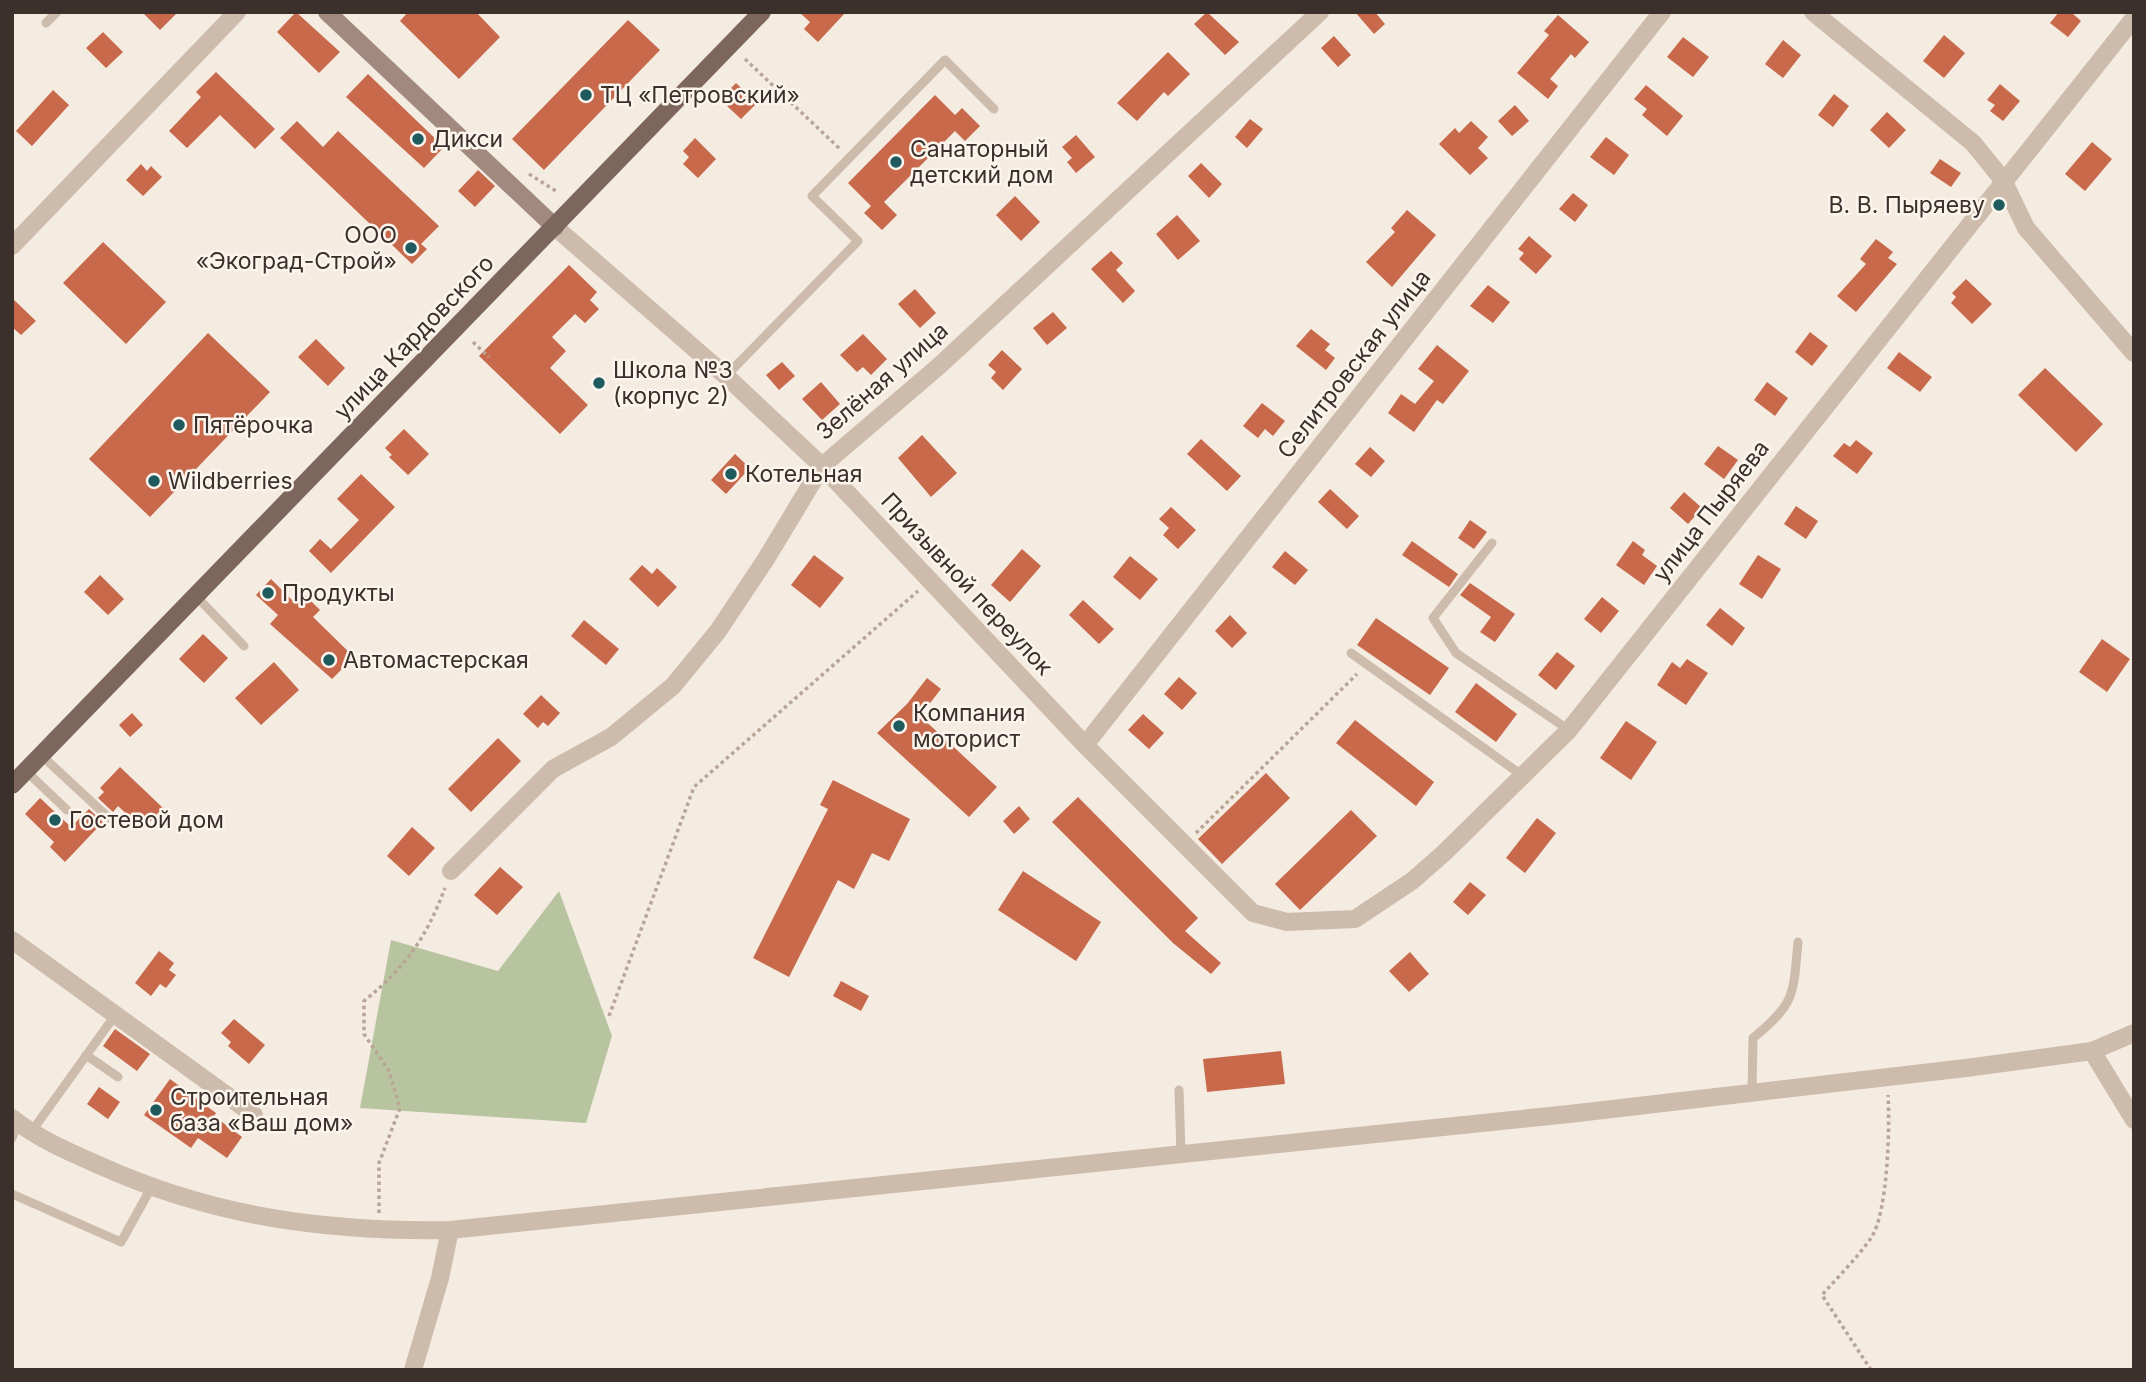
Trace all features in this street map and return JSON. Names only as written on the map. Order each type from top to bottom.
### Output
[{"type":"main road","name":"улица Кардовского","points":[[12,785],[762,12]]},
{"type":"street","points":[[14,240],[237,12]]},
{"type":"street","name":"Призывной переулок","points":[[327,12],[526,207],[555,227],[726,376],[822,466],[1085,745],[1253,913]]},
{"type":"street","name":"Зелёная улица","points":[[451,871],[553,769],[611,737],[673,686],[718,631],[766,559],[822,466],[939,366],[1321,12]]},
{"type":"street","name":"Селитровская улица","points":[[1085,745],[1662,12]]},
{"type":"street","points":[[1813,12],[1973,143],[2003,180],[2026,228],[2134,353]]},
{"type":"street","name":"улица Пыряева","points":[[1253,913],[1287,922],[1356,919],[1412,881],[1569,730],[2134,18]]},
{"type":"street","points":[[12,940],[254,1115]]},
{"type":"street","points":[[19,1127],[150,1188],[239,1214],[348,1229],[450,1230],[1752,1092],[2092,1051],[2134,1033]]},
{"type":"street","points":[[2092,1051],[2134,1120]]},
{"type":"street","points":[[413,1370],[440,1278],[450,1230]]},
{"type":"lane","points":[[46,23],[57,12]]},
{"type":"lane","points":[[726,376],[858,241],[812,196],[945,60],[994,109]]},
{"type":"lane","points":[[1492,543],[1433,618],[1456,653],[1569,730]]},
{"type":"lane","points":[[196,596],[244,646]]},
{"type":"lane","points":[[1351,653],[1523,776]]},
{"type":"lane","points":[[41,755],[109,818]]},
{"type":"lane","points":[[26,771],[67,810]]},
{"type":"lane","points":[[1752,1092],[1753,1038],[1780,1016],[1793,995],[1798,942]]},
{"type":"lane","points":[[19,1127],[86,1055],[116,1014]]},
{"type":"lane","points":[[86,1055],[118,1077]]},
{"type":"lane","points":[[1179,1090],[1181,1154]]},
{"type":"lane","points":[[12,1194],[121,1242],[150,1188]]},
{"type":"path","points":[[745,59],[850,158]]},
{"type":"path","points":[[473,342],[489,357]]},
{"type":"path","points":[[609,1016],[694,787],[930,580]]},
{"type":"path","points":[[1184,844],[1367,664]]},
{"type":"path","points":[[379,1229],[379,1163],[400,1108],[390,1071],[364,1034],[364,1001],[396,975],[431,924],[451,871]]},
{"type":"path","points":[[1871,1370],[1822,1295],[1873,1236],[1885,1182],[1890,1125],[1886,1076]]},
{"type":"green space","points":[[559,891],[612,1036],[586,1123],[360,1108],[391,940],[498,971]]},
{"type":"building","points":[[142,12],[178,12],[160,30]]},
{"type":"building","points":[[296,12],[340,52],[319,73],[277,32]]},
{"type":"building","points":[[408,12],[476,12],[500,37],[459,79],[400,21]]},
{"type":"building","points":[[799,12],[846,12],[818,42],[804,29],[810,22]]},
{"type":"building","points":[[1207,12],[1239,42],[1225,55],[1194,24]]},
{"type":"building","points":[[1355,12],[1375,12],[1385,24],[1374,34]]},
{"type":"building","points":[[2059,12],[2071,12],[2081,21],[2068,37],[2050,23]]},
{"type":"building","points":[[1558,15],[1589,42],[1575,58],[1571,54],[1550,79],[1558,86],[1548,99],[1517,73],[1549,35],[1544,31]]},
{"type":"building","name":"ТЦ «Петровский»","points":[[628,20],[660,50],[544,170],[512,139]]},
{"type":"building","points":[[103,32],[123,52],[106,68],[86,48]]},
{"type":"building","points":[[1944,35],[1965,53],[1944,78],[1923,61]]},
{"type":"building","points":[[1334,36],[1351,55],[1338,67],[1321,48]]},
{"type":"building","points":[[1683,37],[1709,57],[1693,77],[1667,57]]},
{"type":"building","points":[[1783,40],[1801,55],[1783,78],[1765,64]]},
{"type":"building","points":[[1168,52],[1190,74],[1168,96],[1164,92],[1137,121],[1117,103]]},
{"type":"building","points":[[216,72],[275,129],[255,149],[220,115],[187,148],[169,131],[201,97],[196,92]]},
{"type":"building","points":[[368,74],[444,147],[424,168],[346,97]]},
{"type":"building","points":[[736,83],[757,103],[741,119],[727,106],[731,102],[724,95]]},
{"type":"building","points":[[2000,84],[2020,101],[2003,121],[1990,111],[1995,105],[1987,100]]},
{"type":"building","points":[[1646,85],[1683,116],[1667,136],[1642,115],[1647,109],[1634,99]]},
{"type":"building","points":[[53,90],[69,105],[32,146],[16,131]]},
{"type":"building","points":[[1834,94],[1849,106],[1833,127],[1818,115]]},
{"type":"building","name":"Санаторный детский дом","points":[[935,95],[955,115],[962,108],[980,126],[965,141],[955,131],[884,202],[897,215],[882,230],[864,213],[871,206],[848,183]]},
{"type":"building","points":[[1515,105],[1529,121],[1512,136],[1498,121]]},
{"type":"building","points":[[1887,112],[1906,130],[1889,148],[1870,130]]},
{"type":"building","points":[[1250,119],[1263,129],[1247,148],[1235,137]]},
{"type":"building","points":[[297,121],[323,147],[338,131],[439,226],[421,244],[427,249],[412,264],[280,138]]},
{"type":"building","points":[[1471,121],[1488,137],[1478,148],[1488,158],[1470,175],[1439,144],[1455,128],[1459,133]]},
{"type":"building","points":[[1076,135],[1095,157],[1076,173],[1067,162],[1072,158],[1062,147]]},
{"type":"building","points":[[1606,137],[1629,155],[1614,175],[1590,157]]},
{"type":"building","points":[[695,138],[716,159],[698,178],[683,164],[689,157],[683,151]]},
{"type":"building","points":[[2092,142],[2112,159],[2085,191],[2065,174]]},
{"type":"building","points":[[1940,159],[1961,173],[1951,187],[1930,173]]},
{"type":"building","points":[[1201,163],[1222,184],[1209,198],[1188,176]]},
{"type":"building","points":[[141,164],[147,171],[151,166],[162,177],[143,196],[126,180]]},
{"type":"building","points":[[478,170],[495,186],[475,207],[458,191]]},
{"type":"building","points":[[1573,193],[1588,205],[1575,222],[1559,209]]},
{"type":"building","points":[[1015,196],[1040,222],[1021,241],[996,215]]},
{"type":"building","points":[[1407,210],[1436,235],[1392,287],[1366,262],[1395,232],[1391,228]]},
{"type":"building","points":[[1177,215],[1200,241],[1178,260],[1156,234]]},
{"type":"building","points":[[1529,236],[1552,256],[1536,274],[1519,259],[1524,253],[1518,249]]},
{"type":"building","points":[[1876,239],[1893,252],[1888,258],[1897,264],[1856,312],[1837,296],[1866,264],[1860,259]]},
{"type":"building","points":[[103,242],[166,302],[126,344],[63,283]]},
{"type":"building","points":[[1111,251],[1123,263],[1116,270],[1135,291],[1123,303],[1091,269]]},
{"type":"building","points":[[569,265],[597,292],[590,300],[599,309],[585,323],[575,314],[552,337],[566,351],[550,368],[588,405],[560,434],[479,356]]},
{"type":"building","points":[[1966,279],[1992,304],[1972,324],[1951,303],[1956,297],[1952,293]]},
{"type":"building","points":[[1488,285],[1510,302],[1493,323],[1470,306]]},
{"type":"building","points":[[915,289],[936,313],[920,328],[898,304]]},
{"type":"building","points":[[12,298],[36,321],[21,335],[12,327]]},
{"type":"building","points":[[1053,312],[1067,328],[1047,345],[1033,328]]},
{"type":"building","points":[[1311,329],[1330,344],[1325,350],[1335,358],[1326,370],[1296,346]]},
{"type":"building","points":[[1810,332],[1828,346],[1812,366],[1795,352]]},
{"type":"building","name":"Пятёрочка","points":[[208,333],[270,392],[150,517],[89,459]]},
{"type":"building","points":[[863,334],[887,359],[871,375],[863,367],[857,372],[840,355]]},
{"type":"building","points":[[316,339],[345,368],[328,386],[298,357]]},
{"type":"building","points":[[1437,345],[1469,371],[1443,404],[1437,400],[1414,432],[1388,413],[1401,394],[1415,404],[1434,381],[1418,369]]},
{"type":"building","points":[[1002,350],[1022,369],[1003,390],[991,378],[996,372],[988,365]]},
{"type":"building","points":[[1899,352],[1932,377],[1920,392],[1887,368]]},
{"type":"building","points":[[782,362],[795,376],[779,390],[766,375]]},
{"type":"building","points":[[2045,368],[2103,424],[2076,452],[2018,395]]},
{"type":"building","points":[[821,382],[840,404],[822,420],[802,399]]},
{"type":"building","points":[[1767,382],[1788,398],[1775,416],[1754,400]]},
{"type":"building","points":[[1262,403],[1285,421],[1273,436],[1265,429],[1258,438],[1243,426]]},
{"type":"building","points":[[404,429],[429,454],[408,475],[389,457],[392,455],[385,448]]},
{"type":"building","points":[[922,435],[957,473],[931,497],[898,458]]},
{"type":"building","points":[[1201,439],[1241,476],[1227,491],[1187,454]]},
{"type":"building","points":[[1856,440],[1873,453],[1857,474],[1833,456],[1844,443],[1850,447]]},
{"type":"building","points":[[1718,446],[1738,460],[1724,479],[1704,464]]},
{"type":"building","points":[[1370,447],[1385,461],[1371,477],[1355,464]]},
{"type":"building","name":"Котельная","points":[[735,454],[750,468],[726,494],[711,480]]},
{"type":"building","points":[[361,474],[395,507],[331,573],[309,551],[320,539],[331,549],[359,520],[337,499]]},
{"type":"building","points":[[1330,489],[1359,516],[1347,529],[1318,502]]},
{"type":"building","points":[[1684,492],[1702,508],[1688,524],[1670,508]]},
{"type":"building","points":[[1796,506],[1818,521],[1806,539],[1784,524]]},
{"type":"building","points":[[1171,507],[1196,530],[1178,549],[1163,535],[1169,528],[1159,519]]},
{"type":"building","points":[[1470,520],[1487,532],[1474,549],[1458,538]]},
{"type":"building","points":[[1412,541],[1458,574],[1449,587],[1402,555]]},
{"type":"building","points":[[1633,541],[1645,550],[1642,555],[1657,566],[1644,585],[1616,565]]},
{"type":"building","points":[[1022,549],[1041,566],[1010,602],[991,585]]},
{"type":"building","points":[[1285,551],[1308,570],[1295,585],[1272,567]]},
{"type":"building","points":[[814,555],[844,578],[820,608],[791,585]]},
{"type":"building","points":[[1758,555],[1781,569],[1762,599],[1739,584]]},
{"type":"building","points":[[1130,556],[1158,579],[1140,600],[1113,577]]},
{"type":"building","points":[[642,565],[652,574],[657,568],[677,587],[658,607],[629,579]]},
{"type":"building","points":[[100,575],[124,599],[108,615],[84,592]]},
{"type":"building","points":[[271,579],[296,604],[305,595],[320,610],[313,617],[354,657],[332,679],[270,624],[278,615],[256,595]]},
{"type":"building","points":[[1470,583],[1515,614],[1495,642],[1480,632],[1491,617],[1460,595]]},
{"type":"building","points":[[1602,597],[1619,611],[1601,633],[1584,619]]},
{"type":"building","points":[[1083,600],[1114,629],[1099,644],[1069,615]]},
{"type":"building","points":[[1720,608],[1745,628],[1732,646],[1706,625]]},
{"type":"building","points":[[1230,615],[1247,633],[1232,648],[1215,631]]},
{"type":"building","points":[[1376,618],[1449,668],[1430,695],[1357,645]]},
{"type":"building","points":[[584,620],[619,649],[606,665],[571,636]]},
{"type":"building","points":[[203,634],[228,658],[204,683],[179,659]]},
{"type":"building","points":[[2102,639],[2130,659],[2107,692],[2079,672]]},
{"type":"building","points":[[1557,652],[1575,666],[1556,690],[1538,675]]},
{"type":"building","points":[[1687,659],[1708,673],[1686,705],[1657,685],[1672,662],[1680,668]]},
{"type":"building","points":[[274,662],[299,690],[261,725],[235,698]]},
{"type":"building","points":[[1179,677],[1197,693],[1182,710],[1164,694]]},
{"type":"building","points":[[927,678],[941,689],[920,716],[997,787],[969,817],[877,733],[907,704]]},
{"type":"building","points":[[1476,683],[1517,714],[1496,742],[1455,712]]},
{"type":"building","points":[[541,695],[560,713],[548,726],[543,722],[538,728],[523,714]]},
{"type":"building","points":[[132,713],[143,725],[130,737],[119,725]]},
{"type":"building","points":[[1143,714],[1164,733],[1149,749],[1128,730]]},
{"type":"building","points":[[1355,720],[1434,782],[1416,806],[1336,743]]},
{"type":"building","points":[[1626,721],[1657,742],[1631,780],[1600,758]]},
{"type":"building","points":[[498,738],[521,761],[471,812],[448,789]]},
{"type":"building","points":[[120,767],[163,808],[143,829],[118,806],[113,812],[98,798],[104,792],[100,788]]},
{"type":"building","points":[[1266,773],[1290,798],[1222,864],[1198,839]]},
{"type":"building","points":[[833,780],[910,819],[889,861],[872,853],[854,889],[838,880],[789,977],[753,958],[828,809],[820,805]]},
{"type":"building","points":[[1078,797],[1198,918],[1185,931],[1221,963],[1211,974],[1173,943],[1052,822]]},
{"type":"building","points":[[40,798],[71,827],[89,809],[103,822],[65,862],[50,847],[54,842],[25,814]]},
{"type":"building","points":[[1019,806],[1030,819],[1014,834],[1003,821]]},
{"type":"building","points":[[1351,810],[1377,836],[1300,910],[1275,884]]},
{"type":"building","points":[[1537,818],[1556,833],[1525,873],[1506,858]]},
{"type":"building","points":[[412,827],[435,848],[409,876],[387,856]]},
{"type":"building","points":[[500,867],[523,887],[497,915],[474,895]]},
{"type":"building","points":[[1023,871],[1101,922],[1076,961],[998,910]]},
{"type":"building","points":[[1470,882],[1486,895],[1468,915],[1453,902]]},
{"type":"building","points":[[159,951],[174,963],[169,970],[176,975],[166,988],[160,984],[151,996],[135,983]]},
{"type":"building","points":[[1410,952],[1429,974],[1409,992],[1389,971]]},
{"type":"building","points":[[841,981],[869,996],[861,1011],[833,996]]},
{"type":"building","points":[[234,1019],[265,1045],[249,1064],[228,1046],[231,1042],[221,1033]]},
{"type":"building","points":[[115,1029],[150,1054],[137,1071],[103,1046]]},
{"type":"building","points":[[1281,1051],[1285,1084],[1207,1092],[1203,1059]]},
{"type":"building","points":[[170,1079],[216,1113],[214,1116],[242,1137],[227,1158],[198,1138],[191,1148],[144,1115]]},
{"type":"building","points":[[99,1087],[120,1102],[108,1119],[87,1104]]},
{"type":"place","name":"ТЦ «Петровский»","points":[[586,95]]},
{"type":"place","name":"Дикси","points":[[418,139]]},
{"type":"place","name":"Санаторный детский дом","points":[[896,162]]},
{"type":"place","name":"В. В. Пыряеву","points":[[1999,205]]},
{"type":"place","name":"ООО «Экоград-Строй»","points":[[411,248]]},
{"type":"place","name":"Школа №3 (корпус 2)","points":[[599,383]]},
{"type":"place","name":"Пятёрочка","points":[[179,425]]},
{"type":"place","name":"Котельная","points":[[731,474]]},
{"type":"place","name":"Wildberries","points":[[154,481]]},
{"type":"place","name":"Продукты","points":[[268,593]]},
{"type":"place","name":"Автомастерская","points":[[329,660]]},
{"type":"place","name":"Компания моторист","points":[[899,726]]},
{"type":"place","name":"Гостевой дом","points":[[55,820]]},
{"type":"place","name":"Строительная база «Ваш дом»","points":[[156,1110]]}]
